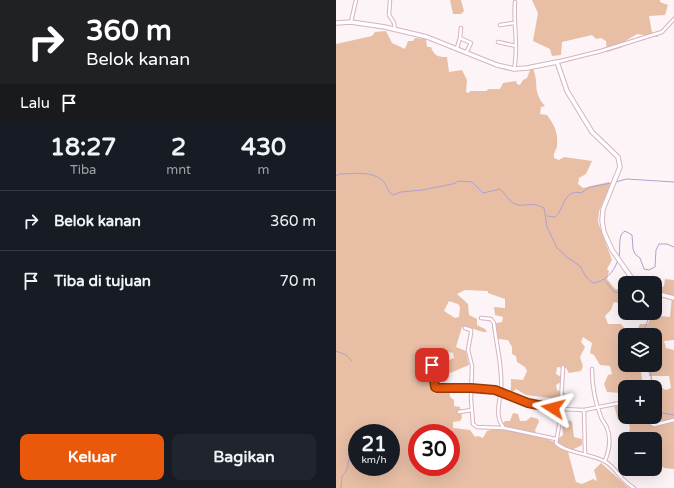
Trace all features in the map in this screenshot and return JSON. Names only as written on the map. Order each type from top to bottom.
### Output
[{"type":"main road","points":[[336,22],[351,22],[434,39],[497,65],[514,69],[557,62],[567,91],[592,132],[618,157],[620,167],[602,214],[602,221],[604,232],[615,255],[630,276]]},
{"type":"main road","points":[[662,295],[674,298]]},
{"type":"street","points":[[351,22],[356,0]]},
{"type":"street","points":[[390,0],[388,15],[394,23],[395,30]]},
{"type":"street","points":[[514,69],[516,46],[514,24],[515,2]]},
{"type":"street","points":[[557,62],[601,51],[662,32],[674,19]]},
{"type":"street","points":[[500,25],[514,24]]},
{"type":"street","points":[[457,48],[461,28]]},
{"type":"street","points":[[460,38],[471,43],[466,53]]},
{"type":"street","points":[[498,42],[516,46]]},
{"type":"street","points":[[481,318],[491,319],[493,321],[498,351],[501,392],[499,420],[504,428]]},
{"type":"street","points":[[465,328],[471,332],[468,350],[472,366],[472,410],[473,424],[475,427],[504,428],[556,440]]},
{"type":"street","points":[[432,365],[436,388],[471,388],[501,392],[528,403],[560,409],[584,410],[618,403]]},
{"type":"street","points":[[563,368],[556,443],[605,461],[623,481],[634,488]]},
{"type":"street","points":[[592,368],[592,382],[598,407],[601,418],[608,428],[609,445],[605,461]]},
{"type":"street","points":[[459,412],[472,410]]},
{"type":"street","points":[[584,410],[585,454]]},
{"type":"street","points":[[662,423],[674,420]]},
{"type":"shaded area","points":[[450,0],[461,0],[464,11],[461,14],[453,14]]},
{"type":"shaded area","points":[[532,0],[660,0],[660,2],[668,5],[665,15],[649,16],[652,33],[657,32],[658,37],[637,34],[622,43],[623,47],[607,52],[606,41],[601,38],[596,39],[592,35],[562,42],[561,55],[552,56],[550,49],[533,41],[538,13]]},
{"type":"shaded area","points":[[386,31],[392,43],[405,49],[408,41],[413,41],[415,38],[426,39],[427,47],[431,47],[435,54],[447,57],[449,72],[462,70],[467,80],[466,92],[469,93],[470,91],[500,89],[503,83],[516,81],[517,84],[520,85],[523,80],[527,78],[530,70],[533,69],[538,95],[545,106],[541,107],[540,114],[547,115],[554,126],[557,137],[557,146],[554,153],[554,158],[559,160],[564,157],[592,161],[586,174],[579,178],[578,184],[583,188],[609,182],[610,186],[599,211],[598,222],[612,260],[607,269],[609,271],[607,279],[615,289],[618,289],[618,303],[614,302],[611,310],[605,316],[608,324],[621,324],[624,328],[618,328],[618,372],[641,372],[642,380],[618,380],[618,393],[607,392],[604,384],[608,375],[612,374],[610,366],[600,365],[594,355],[590,353],[592,343],[583,337],[581,342],[585,347],[580,357],[583,366],[581,371],[569,373],[566,368],[557,367],[556,374],[561,377],[561,382],[556,385],[557,390],[565,393],[566,397],[559,399],[526,395],[516,389],[510,394],[511,379],[523,380],[527,371],[525,367],[517,362],[516,356],[512,354],[512,347],[508,340],[498,339],[496,333],[493,332],[492,324],[502,322],[503,317],[495,315],[494,307],[505,308],[505,299],[488,293],[488,291],[465,290],[457,294],[468,304],[469,315],[477,319],[477,325],[485,329],[487,332],[462,327],[456,347],[466,351],[469,365],[443,375],[442,363],[454,358],[453,353],[448,352],[447,355],[436,361],[427,362],[428,371],[425,381],[431,382],[435,394],[439,391],[449,390],[450,397],[454,400],[454,406],[460,407],[462,418],[460,421],[453,422],[453,424],[408,424],[408,476],[460,476],[460,429],[470,430],[475,437],[478,436],[483,438],[487,431],[498,428],[505,421],[510,421],[513,413],[518,414],[520,421],[526,421],[531,417],[538,419],[539,422],[535,430],[537,435],[554,442],[563,435],[562,426],[568,424],[569,420],[572,422],[574,437],[582,439],[582,445],[568,452],[576,482],[582,484],[593,479],[597,481],[594,470],[601,463],[629,488],[336,488],[336,44],[372,36],[375,32]],"holes":[[[449,301],[458,304],[460,307],[459,317],[455,318],[444,311]]]},
{"type":"shaded area","points":[[665,279],[674,280],[674,340],[664,341],[666,348],[674,350],[674,469],[662,466],[662,432],[628,432],[630,429],[629,424],[662,424],[662,388],[666,390],[671,388],[669,376],[649,376],[649,372],[662,372],[662,328],[638,328],[640,324],[648,324],[649,320],[662,320],[662,316],[670,317],[672,296],[662,293],[662,287],[664,286]]},
{"type":"shaded area","points":[[618,404],[618,420],[614,405]]},
{"type":"waterway","points":[[336,176],[339,174],[369,174],[384,182],[390,193],[393,195],[401,192],[422,190],[453,184],[459,181],[472,182],[483,193],[500,189],[511,202],[517,205],[531,204],[544,208],[547,227],[557,248],[580,266],[586,277],[593,283],[601,281],[608,276],[614,269],[618,260]]},
{"type":"waterway","points":[[615,182],[627,179],[674,182]]},
{"type":"waterway","points":[[547,216],[555,217],[565,200],[571,194],[575,192],[581,193],[590,187],[612,183]]},
{"type":"waterway","points":[[619,257],[620,239],[625,231],[632,235],[633,249],[635,254],[640,258],[644,269],[649,270],[655,267],[656,250],[659,244],[667,244],[674,247]]},
{"type":"waterway","points":[[605,281],[614,292],[618,292]]},
{"type":"waterway","points":[[644,328],[648,320]]},
{"type":"waterway","points":[[336,351],[346,355],[352,361]]},
{"type":"waterway","points":[[651,372],[651,380]]},
{"type":"waterway","points":[[662,413],[674,415]]},
{"type":"waterway","points":[[341,488],[342,476],[347,468],[348,462]]},
{"type":"route","points":[[432,365],[433,378],[436,388],[453,387],[495,390],[528,403],[553,408]]}]
